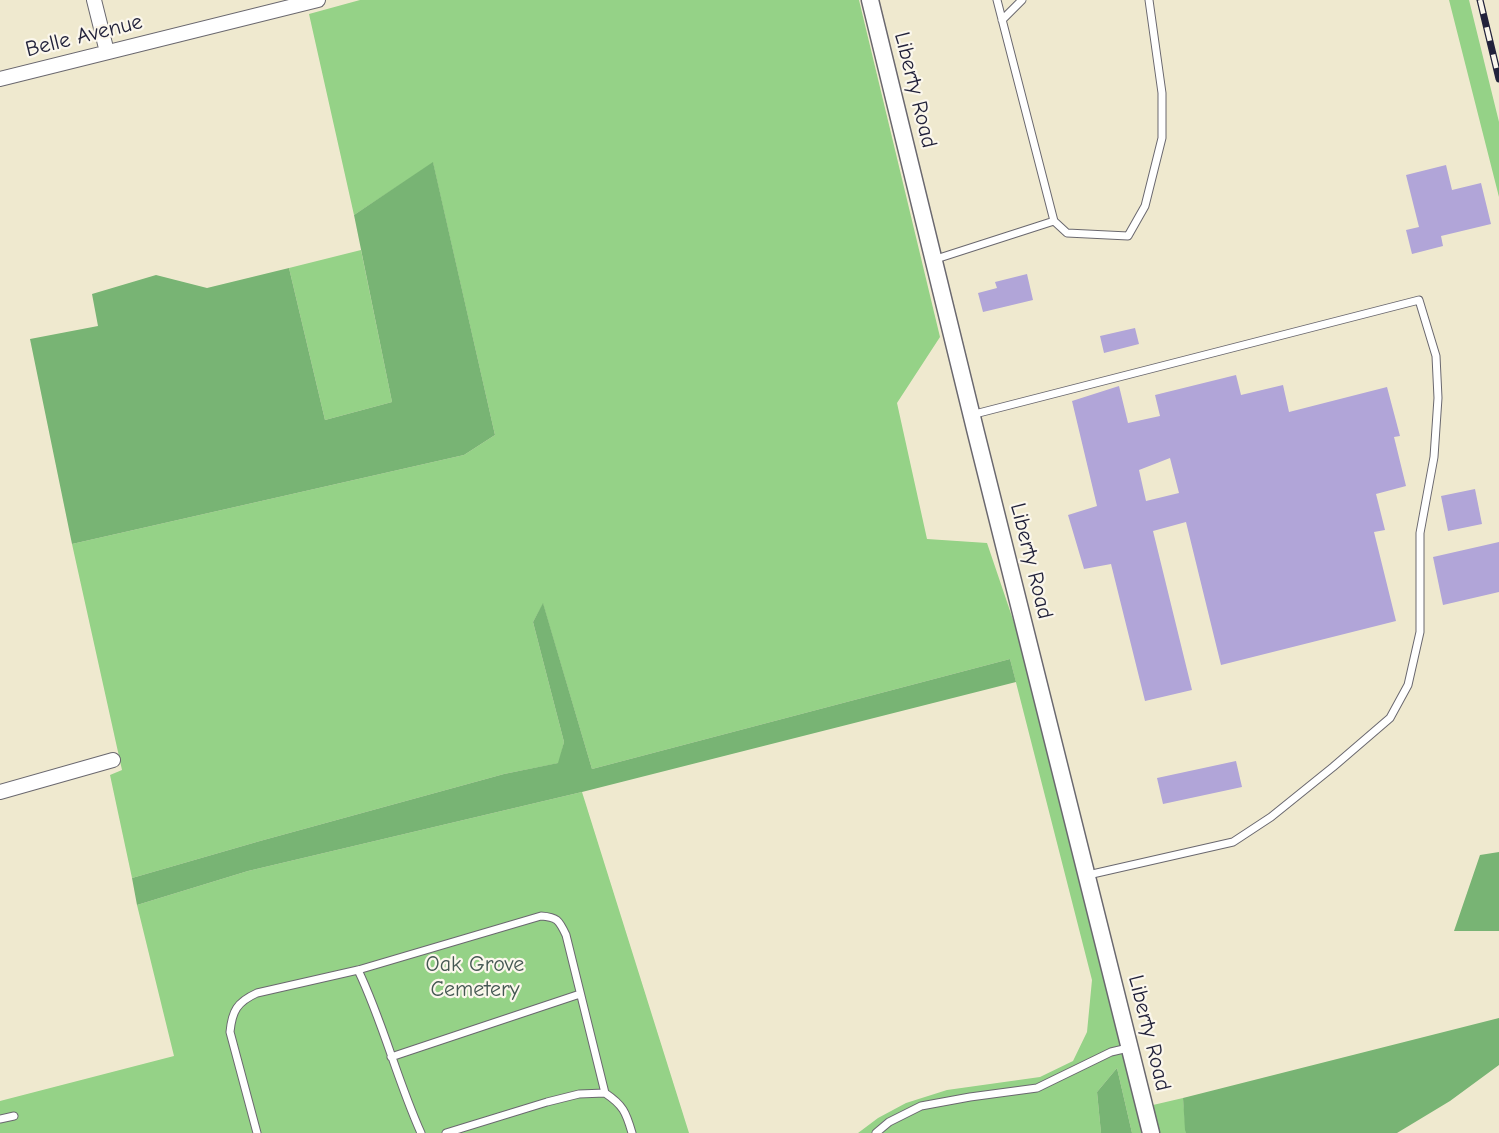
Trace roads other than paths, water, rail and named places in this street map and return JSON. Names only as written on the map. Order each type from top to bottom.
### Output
[{"type":"street","points":[[94,0],[107,52]]},
{"type":"street","name":"Belle Avenue","points":[[0,79],[318,0]]},
{"type":"street","name":"Liberty Road","points":[[870,0],[971,415],[1151,1133]]},
{"type":"street","points":[[0,792],[113,760]]},
{"type":"lane","points":[[997,0],[1054,221],[1067,233],[1128,236],[1145,206],[1162,138],[1162,93],[1149,0]]},
{"type":"lane","points":[[1002,20],[1022,0]]},
{"type":"lane","points":[[933,260],[1054,221]]},
{"type":"lane","points":[[971,415],[1419,300],[1436,356],[1438,398],[1434,457],[1420,533],[1420,632],[1408,685],[1390,718],[1271,817],[1233,842],[1087,875]]},
{"type":"lane","points":[[256,1133],[230,1032],[231,1018],[245,998],[257,993],[358,970],[541,916],[553,917],[561,923],[566,934],[605,1093]]},
{"type":"lane","points":[[358,970],[367,988],[407,1103],[421,1133]]},
{"type":"lane","points":[[391,1057],[580,994]]},
{"type":"lane","points":[[876,1133],[889,1122],[921,1106],[1037,1088],[1111,1052],[1130,1048]]},
{"type":"lane","points":[[446,1133],[547,1102],[579,1094],[605,1093],[619,1102],[627,1116],[632,1133]]},
{"type":"lane","points":[[0,1119],[14,1116]]},
{"type":"railway","points":[[1480,0],[1499,79]]},
{"type":"park label","name":"Oak Grove Cemetery","points":[[475,978]]}]
